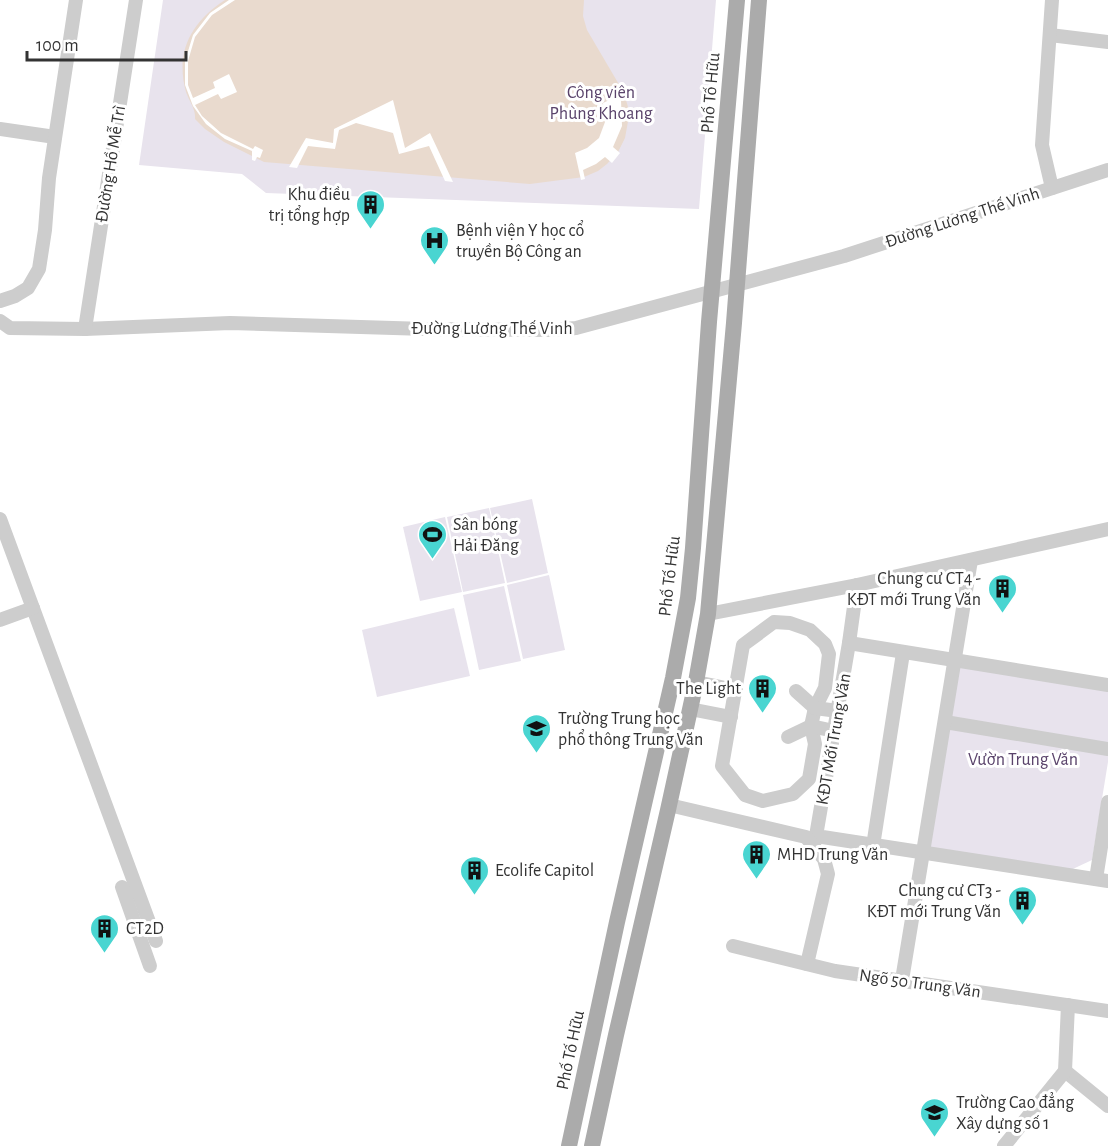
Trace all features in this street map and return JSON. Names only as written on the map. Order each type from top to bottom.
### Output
[{"type":"main road","name":"Phố Tố Hữu","points":[[569,1146],[678,657],[688,598],[711,292],[737,0]]},
{"type":"main road","points":[[592,1146],[669,807],[708,614],[759,0]]},
{"type":"main road","points":[[646,803],[669,807]]},
{"type":"street","points":[[0,301],[28,288],[39,270],[55,137],[76,0]]},
{"type":"street","name":"Đường Hồ Mễ Trì","points":[[85,328],[136,0]]},
{"type":"street","points":[[1052,0],[1042,145],[1052,188]]},
{"type":"street","points":[[1050,35],[1108,42]]},
{"type":"street","points":[[0,129],[55,137]]},
{"type":"street","name":"Đường Lương Thế Vinh","points":[[3,329],[230,323],[553,330],[576,328],[844,256],[1108,170]]},
{"type":"street","points":[[0,519],[156,941]]},
{"type":"street","points":[[708,614],[857,585],[1108,529]]},
{"type":"street","points":[[902,980],[971,560]]},
{"type":"street","name":"KĐT Mới Trung Văn","points":[[857,585],[816,836],[1102,880]]},
{"type":"street","points":[[0,620],[33,608]]},
{"type":"street","points":[[774,622],[790,623],[810,630],[825,644],[829,654],[825,688],[815,708],[811,726],[814,744],[809,779],[793,794],[763,801],[746,795],[722,766],[736,690],[743,645],[774,622]]},
{"type":"street","points":[[849,644],[1108,685]]},
{"type":"street","points":[[873,846],[903,653]]},
{"type":"street","points":[[696,682],[736,690]]},
{"type":"street","points":[[796,692],[815,708],[838,711]]},
{"type":"street","points":[[690,709],[731,717]]},
{"type":"street","points":[[945,722],[1108,749]]},
{"type":"street","points":[[788,737],[811,726],[834,730]]},
{"type":"street","points":[[1102,880],[1108,802]]},
{"type":"street","points":[[669,807],[806,837],[816,847],[824,859],[828,874],[807,964]]},
{"type":"street","points":[[122,888],[150,966]]},
{"type":"street","name":"Ngõ 50 Trung Văn","points":[[733,946],[835,971],[1108,1011]]},
{"type":"street","points":[[1004,1146],[1065,1071],[1068,1005]]},
{"type":"street","points":[[1065,1071],[1108,1106]]},
{"type":"green space","name":"Công viên Phùng Khoang","points":[[163,0],[716,0],[699,209],[266,193],[242,174],[139,165]]},
{"type":"green space","name":"Sân bóng Hải Đăng","points":[[532,499],[548,573],[507,583],[490,508]]},
{"type":"green space","name":"Sân bóng Hải Đăng","points":[[489,508],[505,583],[463,592],[447,517]]},
{"type":"green space","name":"Sân bóng Hải Đăng","points":[[445,517],[462,592],[420,601],[403,527]]},
{"type":"green space","name":"Sân bóng Hải Đăng","points":[[549,575],[565,650],[523,659],[507,585]]},
{"type":"green space","name":"Sân bóng Hải Đăng","points":[[504,586],[521,661],[479,670],[463,595]]},
{"type":"green space","points":[[454,608],[470,676],[377,697],[362,630]]},
{"type":"green space","name":"Vườn Trung Văn","points":[[954,661],[1108,688],[1108,762],[1092,860],[1060,875],[924,853]]},
{"type":"shaded area","name":"Công viên Phùng Khoang","points":[[225,0],[584,0],[583,16],[587,30],[624,93],[629,116],[625,138],[618,152],[598,171],[584,177],[530,184],[264,162],[224,142],[205,129],[195,119],[186,92],[183,64],[189,39],[203,18]]},
{"type":"pier","points":[[229,0],[235,0],[212,15],[195,37],[188,61],[188,85],[193,98],[215,88],[213,82],[229,74],[237,92],[221,99],[218,94],[195,105],[202,116],[221,133],[253,149],[255,146],[263,150],[260,158],[257,157],[255,161],[252,160],[252,151],[225,139],[206,124],[193,106],[185,85],[185,61],[193,35],[210,13]]},
{"type":"pier","points":[[626,92],[628,96],[621,100],[622,126],[613,147],[620,153],[612,163],[605,157],[583,170],[585,179],[581,180],[575,153],[587,148],[599,138],[605,122],[603,103]]},
{"type":"pier","points":[[393,100],[405,148],[430,133],[453,182],[445,181],[429,146],[399,154],[393,133],[356,123],[339,130],[335,149],[308,146],[297,168],[289,167],[306,138],[333,143],[334,129]]},
{"type":"place","name":"Khu điều trị tổng hợp","points":[[371,230]]},
{"type":"place","name":"Bệnh viện Y học cổ truyền Bộ Công an","points":[[435,266]]},
{"type":"place","name":"Sân bóng Hải Đăng","points":[[432,560]]},
{"type":"place","name":"Chung cư CT4 - KĐT mới Trung Văn","points":[[1002,614]]},
{"type":"place","name":"The Light","points":[[762,714]]},
{"type":"place","name":"Trường Trung học phổ thông Trung Văn","points":[[537,754]]},
{"type":"place","name":"MHD Trung Văn","points":[[756,880]]},
{"type":"place","name":"Ecolife Capitol","points":[[474,896]]},
{"type":"place","name":"Chung cư CT3 - KĐT mới Trung Văn","points":[[1022,926]]},
{"type":"place","name":"CT2D","points":[[105,954]]},
{"type":"place","name":"Trường Cao đẳng Xây dựng số 1","points":[[935,1138]]}]
